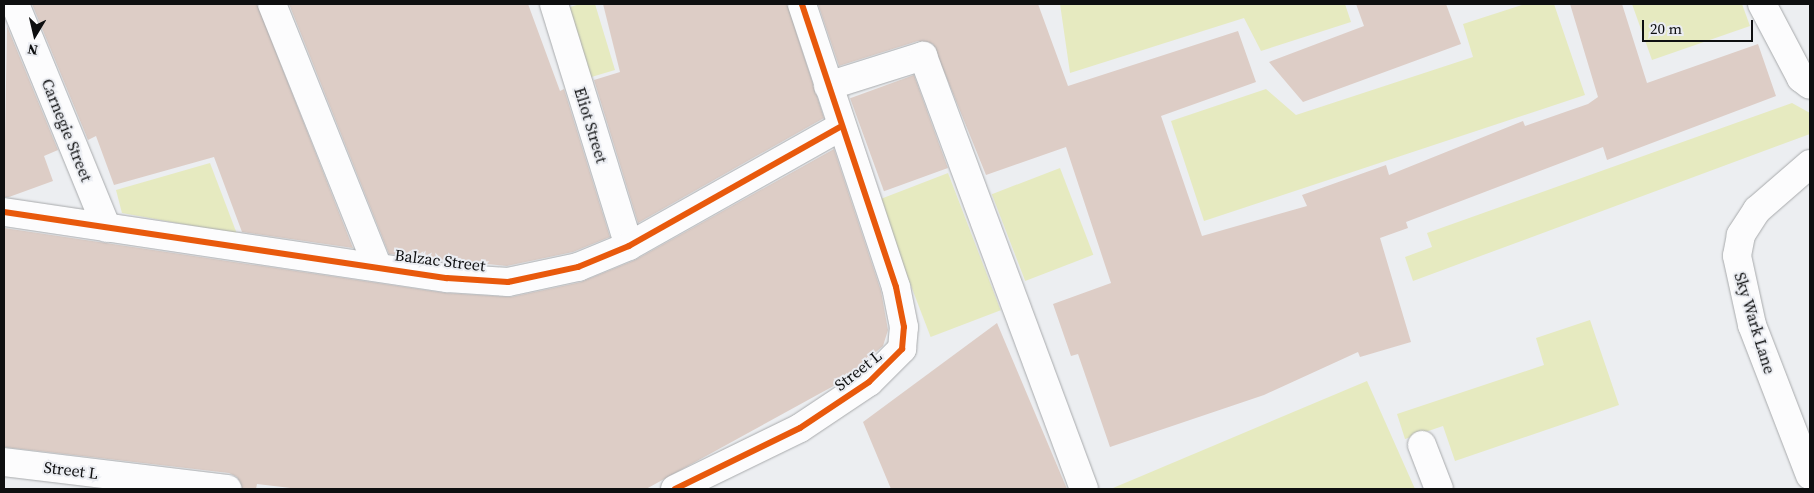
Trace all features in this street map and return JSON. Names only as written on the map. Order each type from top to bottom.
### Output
[{"type":"street","name":"Carnegie Street","points":[[15,4],[107,228]]},
{"type":"street","points":[[272,4],[377,265]]},
{"type":"street","name":"Eliot Street","points":[[554,4],[629,246]]},
{"type":"street","name":"Street L","points":[[680,488],[800,428],[869,382],[902,349],[904,328],[896,288],[840,127],[802,4]]},
{"type":"street","points":[[1762,4],[1801,78],[1810,85]]},
{"type":"street","points":[[828,86],[923,56],[1084,489]]},
{"type":"street","name":"Balzac Street","points":[[4,212],[377,265],[447,278],[508,282],[578,267],[629,246],[840,127]]},
{"type":"street","name":"Sky Wark Lane","points":[[1810,164],[1757,210],[1741,235],[1737,256],[1752,325],[1810,475]]},
{"type":"street","points":[[1422,445],[1439,489]]},
{"type":"street","name":"Street L","points":[[4,462],[227,489]]},
{"type":"green space","points":[[580,4],[595,4],[615,70],[588,78],[567,8]]},
{"type":"green space","points":[[1060,4],[1345,4],[1351,22],[1261,51],[1244,18],[1070,73]]},
{"type":"green space","points":[[1525,4],[1554,4],[1585,95],[1204,221],[1171,121],[1266,89],[1296,115],[1473,57],[1463,24]]},
{"type":"green space","points":[[1632,4],[1742,4],[1750,26],[1652,60]]},
{"type":"green space","points":[[1792,103],[1810,113],[1810,134],[1413,281],[1405,257],[1432,247],[1427,233]]},
{"type":"green space","points":[[210,163],[237,234],[122,213],[116,190]]},
{"type":"green space","points":[[1060,168],[1093,255],[1025,281],[992,194]]},
{"type":"green space","points":[[948,173],[1001,310],[931,337],[878,200]]},
{"type":"green space","points":[[1590,320],[1619,405],[1455,461],[1443,426],[1405,439],[1397,414],[1544,365],[1536,338]]},
{"type":"green space","points":[[1367,381],[1415,489],[1113,489],[1113,488]]},
{"type":"building","points":[[32,4],[257,4],[353,248],[242,232],[214,157],[114,185],[96,136],[88,140]]},
{"type":"building","points":[[289,4],[528,4],[560,91],[564,89],[610,237],[573,252],[507,266],[389,254]]},
{"type":"building","points":[[603,4],[787,4],[824,118],[638,223],[594,80],[620,72]]},
{"type":"building","points":[[818,4],[1038,4],[1068,86],[1238,31],[1256,82],[1161,116],[1202,236],[1307,206],[1302,195],[1386,165],[1389,175],[1523,121],[1525,126],[1588,104],[1598,97],[1570,4],[1622,4],[1647,83],[1758,44],[1776,96],[1607,160],[1603,147],[1406,222],[1408,228],[1380,238],[1411,342],[1360,357],[1358,352],[1264,395],[1110,447],[1078,354],[1071,356],[1053,304],[1111,283],[1066,147],[986,175],[933,44],[918,41],[839,66]]},
{"type":"building","points":[[1356,4],[1446,4],[1461,44],[1303,102],[1269,62],[1364,26]]},
{"type":"building","points":[[7,26],[58,150],[44,156],[53,181],[9,197],[4,197]]},
{"type":"building","points":[[914,75],[948,168],[884,191],[850,98]]},
{"type":"building","points":[[834,149],[881,291],[888,330],[883,346],[839,383],[646,489],[299,489],[257,484],[256,489],[242,489],[237,477],[229,473],[4,447],[4,228],[445,293],[511,297],[581,282],[635,260]]},
{"type":"building","points":[[997,323],[1067,489],[891,489],[863,422]]},
{"type":"cycle path","points":[[675,489],[800,428],[869,382],[902,349],[904,327],[896,287],[802,4]]},
{"type":"cycle path","points":[[4,212],[447,278],[508,282],[578,267],[629,246],[840,127]]}]
